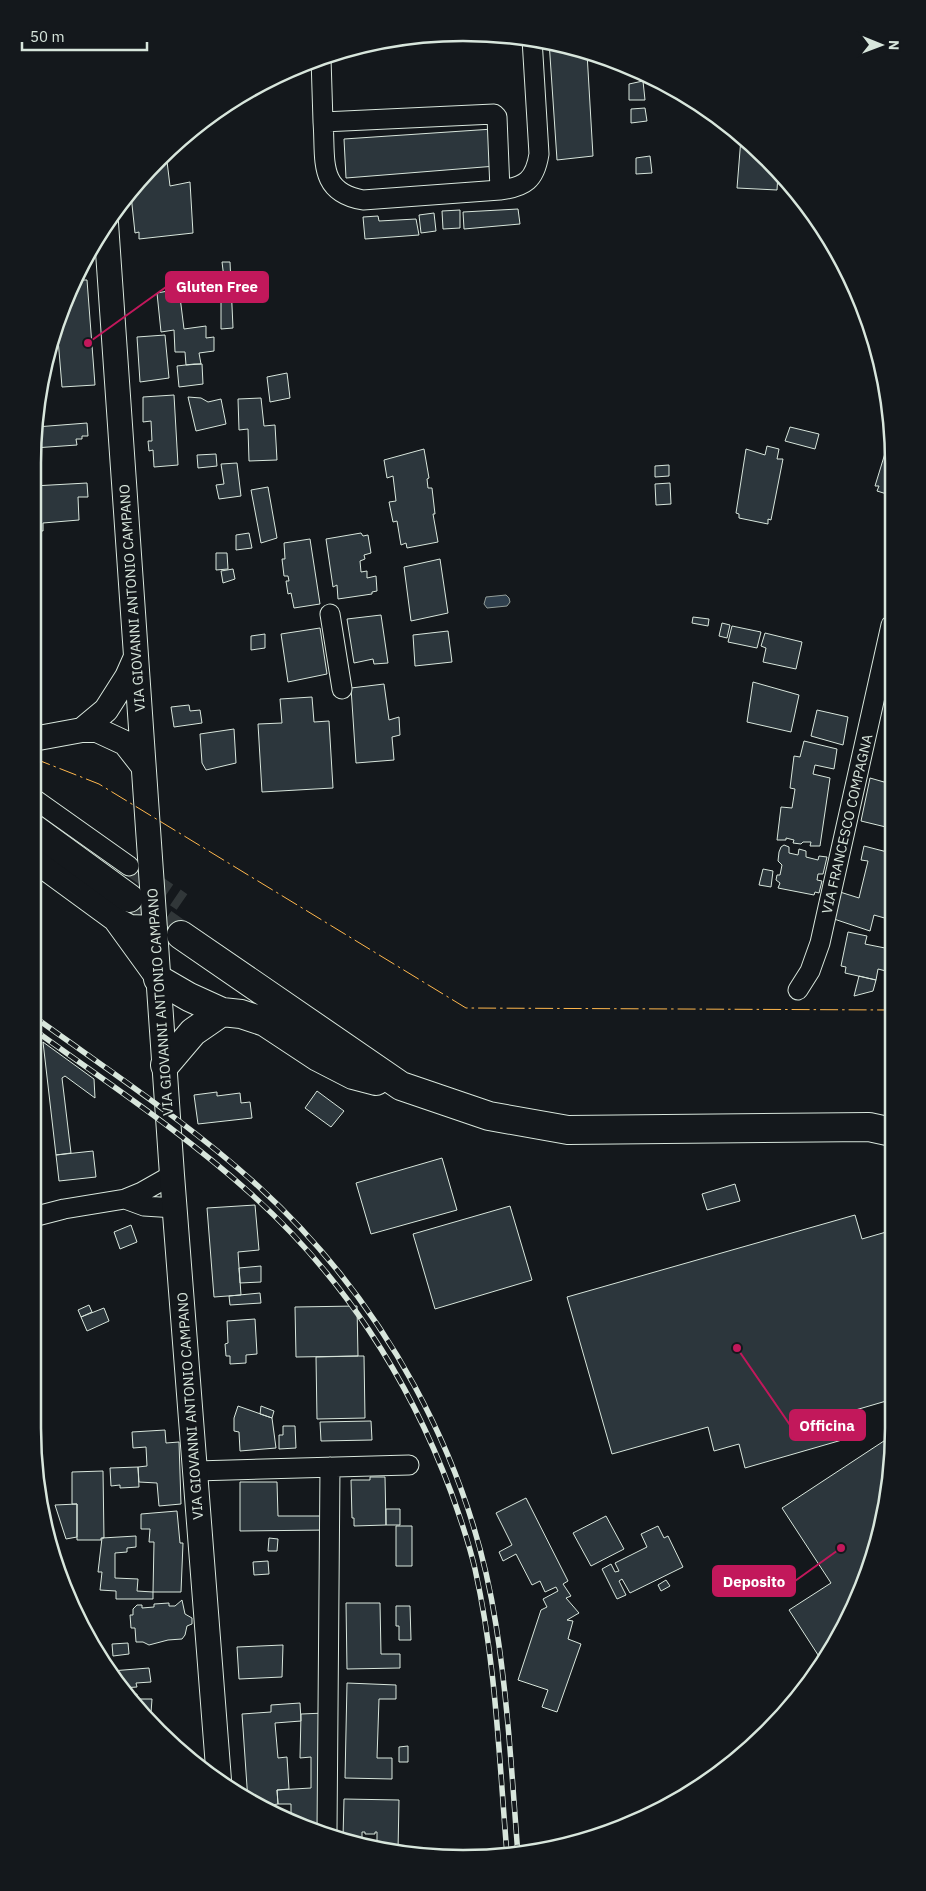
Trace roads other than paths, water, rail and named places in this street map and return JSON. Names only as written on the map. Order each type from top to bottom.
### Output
[{"type":"highway","points":[[41,836],[122,909]]},
{"type":"highway","points":[[181,935],[400,1086]]},
{"type":"highway","points":[[158,978],[189,997],[222,1012],[242,1014],[265,1022],[353,1076],[400,1086],[489,1116],[568,1130],[869,1127],[885,1130]]},
{"type":"highway","points":[[165,1065],[193,1032],[222,1012]]},
{"type":"main road","name":"VIA GIOVANNI ANTONIO CAMPANO","points":[[107,237],[172,1175],[218,1772]]},
{"type":"main road","points":[[82,730],[106,710],[127,677],[136,657]]},
{"type":"main road","points":[[41,737],[82,730],[96,730],[125,743],[143,766]]},
{"type":"main road","points":[[41,864],[122,909],[158,978]]},
{"type":"main road","points":[[122,909],[130,927],[155,928]]},
{"type":"street","points":[[321,66],[327,176],[335,189],[345,195],[363,200],[500,190],[510,189],[525,183],[535,173],[537,165],[539,154],[532,47]]},
{"type":"street","points":[[324,122],[494,114],[497,116],[500,190]]},
{"type":"street","points":[[330,614],[342,689]]},
{"type":"street","name":"VIA FRANCESCO COMPAGNA","points":[[798,990],[810,971],[820,943],[885,653]]},
{"type":"street","points":[[41,804],[129,866]]},
{"type":"street","points":[[41,1215],[125,1199],[172,1175]]},
{"type":"street","points":[[125,1199],[144,1206],[175,1208]]},
{"type":"street","points":[[196,1471],[409,1465]]},
{"type":"street","points":[[327,1827],[330,1467]]},
{"type":"water","points":[[506,595],[510,602],[507,606],[487,608],[484,604],[486,597]]},
{"type":"tunnel","points":[[129,866],[182,902]]},
{"type":"tunnel","points":[[129,898],[181,935]]},
{"type":"railway","points":[[41,1022],[177,1119],[258,1186],[303,1231],[344,1279],[381,1331],[414,1385],[442,1442],[465,1502],[483,1563],[496,1625],[504,1682],[517,1846]]},
{"type":"railway","points":[[41,1035],[198,1149],[283,1224],[343,1293],[393,1369],[415,1409],[434,1450],[458,1511],[475,1569],[488,1639],[506,1847]]},
{"type":"place","name":"Gluten Free","points":[[88,343]]},
{"type":"place","name":"Officina","points":[[737,1348]]},
{"type":"place","name":"Deposito","points":[[841,1548]]}]
